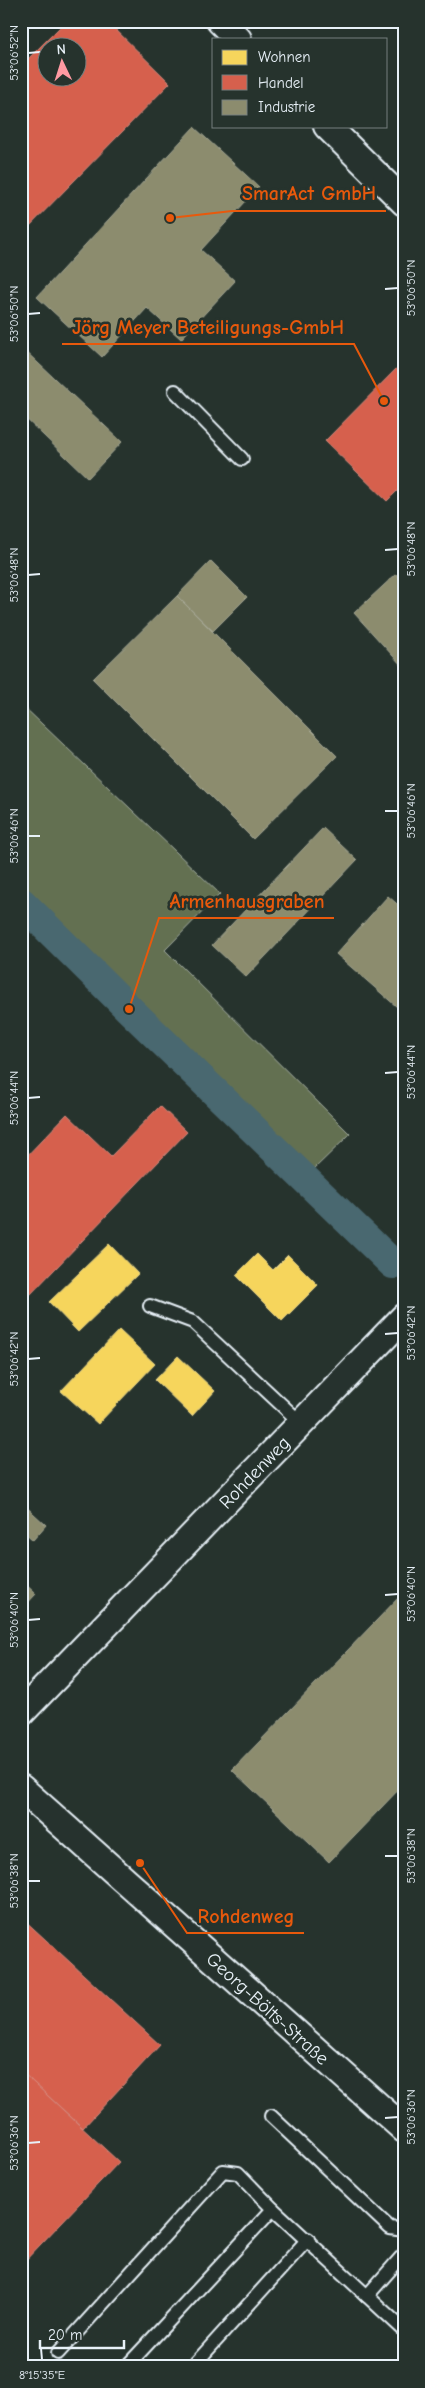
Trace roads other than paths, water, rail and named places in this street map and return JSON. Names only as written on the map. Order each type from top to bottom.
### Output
[{"type":"street","points":[[220,21],[237,38]]},
{"type":"street","points":[[329,128],[404,202]]},
{"type":"street","name":"Rohdenweg","points":[[21,1713],[404,1317]]},
{"type":"street","name":"Georg-Bölts-Straße","points":[[21,1788],[129,1881],[404,2129]]},
{"type":"lane","points":[[175,391],[242,459]]},
{"type":"lane","points":[[150,1306],[193,1322],[301,1423]]},
{"type":"lane","points":[[271,2116],[390,2228],[404,2230]]},
{"type":"lane","points":[[58,2353],[223,2171],[238,2174],[273,2209],[308,2239],[404,2330]]},
{"type":"lane","points":[[126,2367],[273,2209]]},
{"type":"lane","points":[[192,2367],[308,2239]]},
{"type":"lane","points":[[367,2296],[404,2254]]},
{"type":"waterway","points":[[21,902],[393,1264]]},
{"type":"place","name":"SmarAct GmbH","points":[[170,218]]},
{"type":"place","name":"Jörg Meyer Beteiligungs-GmbH","points":[[384,401]]},
{"type":"place","name":"Armenhausgraben","points":[[129,1009]]},
{"type":"place","name":"Rohdenweg","points":[[140,1863]]}]
